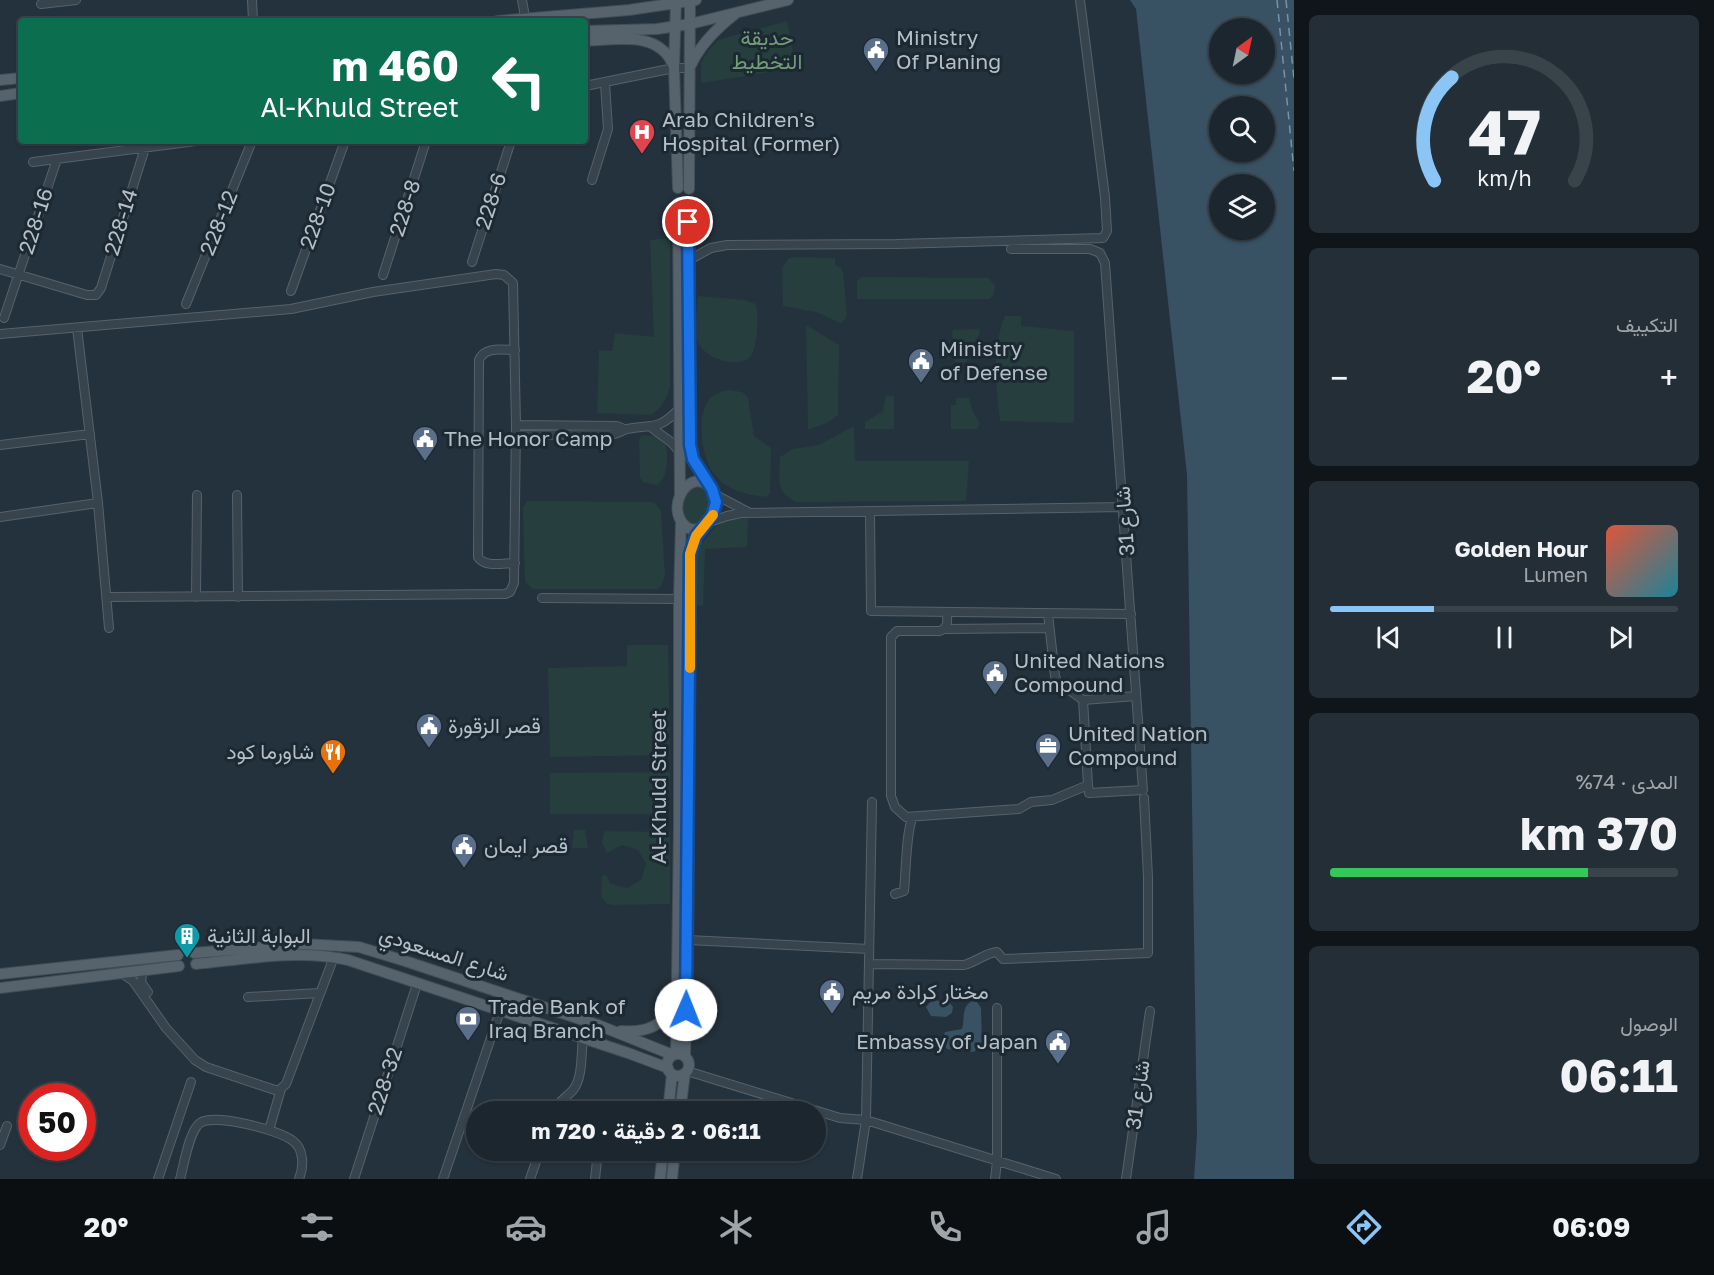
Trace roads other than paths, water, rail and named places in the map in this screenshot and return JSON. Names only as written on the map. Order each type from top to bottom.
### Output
[{"type":"main road","points":[[629,10],[642,0]]},
{"type":"main road","points":[[518,18],[629,10],[676,2],[692,0],[683,188],[674,68],[676,2]]},
{"type":"main road","points":[[588,31],[690,24],[788,0]]},
{"type":"main road","points":[[689,68],[696,53],[705,42],[740,10]]},
{"type":"main road","points":[[588,41],[628,39],[652,43],[670,58],[674,68]]},
{"type":"main road","points":[[0,80],[18,78]]},
{"type":"main road","points":[[0,96],[18,93]]},
{"type":"main road","points":[[689,260],[683,203],[685,355],[690,445],[693,459],[712,489],[715,511],[705,525],[692,528],[681,520],[678,510],[680,496],[679,409],[685,355],[689,260]]},
{"type":"main road","points":[[680,496],[686,486],[693,482],[701,481],[712,489]]},
{"type":"main road","name":"Al-Khuld Street","points":[[681,520],[676,994],[683,1063]]},
{"type":"main road","name":"Al-Khuld Street","points":[[681,1101],[688,940],[690,554],[693,542],[705,525]]},
{"type":"main road","name":"شارع المسعودي","points":[[670,1071],[583,1038],[334,957],[291,955],[195,959],[302,944],[359,947],[612,1031],[683,1063]]},
{"type":"main road","points":[[0,974],[179,960],[143,969],[0,988]]},
{"type":"main road","points":[[612,1031],[631,1032],[652,1028],[666,1017],[676,994]]},
{"type":"main road","points":[[669,1101],[670,1071],[668,1061],[683,1063],[679,1076],[670,1071]]},
{"type":"main road","points":[[660,1179],[662,1161]]},
{"type":"main road","points":[[672,1179],[674,1161]]},
{"type":"street","points":[[41,4],[76,0]]},
{"type":"street","points":[[252,0],[253,18]]},
{"type":"street","points":[[522,0],[525,17]]},
{"type":"street","points":[[689,260],[711,248],[727,244],[896,244],[1101,239],[1107,231],[1105,197],[1080,0]]},
{"type":"street","points":[[588,86],[674,68],[689,68]]},
{"type":"street","points":[[592,180],[608,129],[605,83]]},
{"type":"street","points":[[33,162],[174,144]]},
{"type":"street","name":"228-12","points":[[186,304],[251,144]]},
{"type":"street","name":"228-10","points":[[291,291],[344,144]]},
{"type":"street","name":"228-8","points":[[383,275],[425,144]]},
{"type":"street","name":"228-6","points":[[472,262],[510,144]]},
{"type":"street","name":"228-14","points":[[19,274],[87,295],[96,295],[101,288],[145,148]]},
{"type":"street","name":"228-16","points":[[4,318],[57,159]]},
{"type":"street","name":"شارع 31","points":[[869,964],[964,964],[972,963],[988,953],[998,952],[1003,959],[1148,953],[1148,877],[1144,794],[1105,263],[1100,254],[1090,249],[1011,249]]},
{"type":"street","points":[[0,269],[19,274]]},
{"type":"street","points":[[0,334],[291,309],[373,292],[501,274],[508,277],[514,286],[516,435],[514,586],[510,592],[505,594],[108,597]]},
{"type":"street","points":[[77,328],[98,503],[109,628]]},
{"type":"street","points":[[514,563],[486,564],[481,561],[478,557],[478,534],[479,360],[487,351],[515,350]]},
{"type":"street","points":[[516,435],[614,434],[624,429],[652,428],[661,424],[679,409]]},
{"type":"street","points":[[516,425],[617,426],[624,429]]},
{"type":"street","points":[[652,428],[679,451]]},
{"type":"street","points":[[0,445],[90,434]]},
{"type":"street","points":[[712,489],[738,508],[755,513]]},
{"type":"street","points":[[196,597],[197,495]]},
{"type":"street","points":[[237,495],[238,597]]},
{"type":"street","points":[[0,517],[98,503]]},
{"type":"street","points":[[705,525],[734,514],[755,513],[1124,507]]},
{"type":"street","points":[[870,512],[871,611],[1131,614]]},
{"type":"street","points":[[542,598],[679,599]]},
{"type":"street","points":[[945,629],[946,612]]},
{"type":"street","points":[[1048,614],[1057,681],[1083,700],[1136,696]]},
{"type":"street","points":[[1049,628],[897,631],[891,637],[891,796],[906,818],[1019,809],[1031,802],[1052,800],[1088,785]]},
{"type":"street","points":[[1083,700],[1089,793],[1144,794]]},
{"type":"street","points":[[857,1179],[866,1120],[872,801]]},
{"type":"street","points":[[895,894],[904,891],[910,823],[913,817]]},
{"type":"street","points":[[688,940],[869,949]]},
{"type":"street","points":[[269,1130],[281,1089],[286,1083],[338,945]]},
{"type":"street","points":[[143,969],[142,984],[172,1028],[173,1033]]},
{"type":"street","points":[[120,972],[133,981],[190,1056],[200,1064],[270,1090],[281,1089]]},
{"type":"street","name":"228-32","points":[[354,1179],[417,984]]},
{"type":"street","points":[[248,997],[320,993]]},
{"type":"street","points":[[995,1179],[997,1008]]},
{"type":"street","points":[[443,1179],[500,1011]]},
{"type":"street","name":"شارع 31","points":[[1126,1179],[1150,1011]]},
{"type":"street","points":[[560,1101],[574,1089],[578,1077],[583,1038]]},
{"type":"street","points":[[683,1063],[840,1118],[866,1120],[1056,1179]]},
{"type":"street","points":[[158,1179],[191,1082]]},
{"type":"street","points":[[180,1179],[192,1135],[198,1124],[206,1120],[269,1130],[294,1141],[302,1155],[303,1170],[299,1179]]},
{"type":"street","points":[[0,1145],[7,1126]]},
{"type":"street","points":[[530,1179],[536,1161]]},
{"type":"street","points":[[595,1179],[597,1161]]},
{"type":"water","points":[[1130,0],[1294,0],[1294,1179],[1194,1179],[1197,1134],[1187,475],[1136,9]]},
{"type":"water","points":[[932,1000],[949,1002],[953,1007],[952,1013],[946,1017],[931,1016],[926,1007]]},
{"type":"water","points":[[973,1001],[977,1002],[981,1008],[982,1043],[973,1052],[947,1049],[942,1042],[945,1032],[962,1029],[965,1009]]},
{"type":"place","name":"Ministry Of Planing","points":[[876,73]]},
{"type":"place","name":"Arab Children's Hospital (Former)","points":[[642,155]]},
{"type":"place","name":"Ministry of Defense","points":[[921,384]]},
{"type":"place","name":"The Honor Camp","points":[[425,462]]},
{"type":"place","name":"United Nations Compound","points":[[995,696]]},
{"type":"place","name":"قصر الزقورة","points":[[429,749]]},
{"type":"place","name":"United Nation Compound","points":[[1048,769]]},
{"type":"place","name":"شاورما كود","points":[[333,775]]},
{"type":"place","name":"قصر ايمان","points":[[464,869]]},
{"type":"place","name":"البوابة الثانية","points":[[187,959]]},
{"type":"place","name":"مختار كرادة مريم","points":[[832,1015]]},
{"type":"place","name":"Trade Bank of Iraq Branch","points":[[468,1042]]},
{"type":"place","name":"Embassy of Japan","points":[[1058,1065]]},
{"type":"park label","name":"حديقة التخطيط","points":[[767,50]]}]
